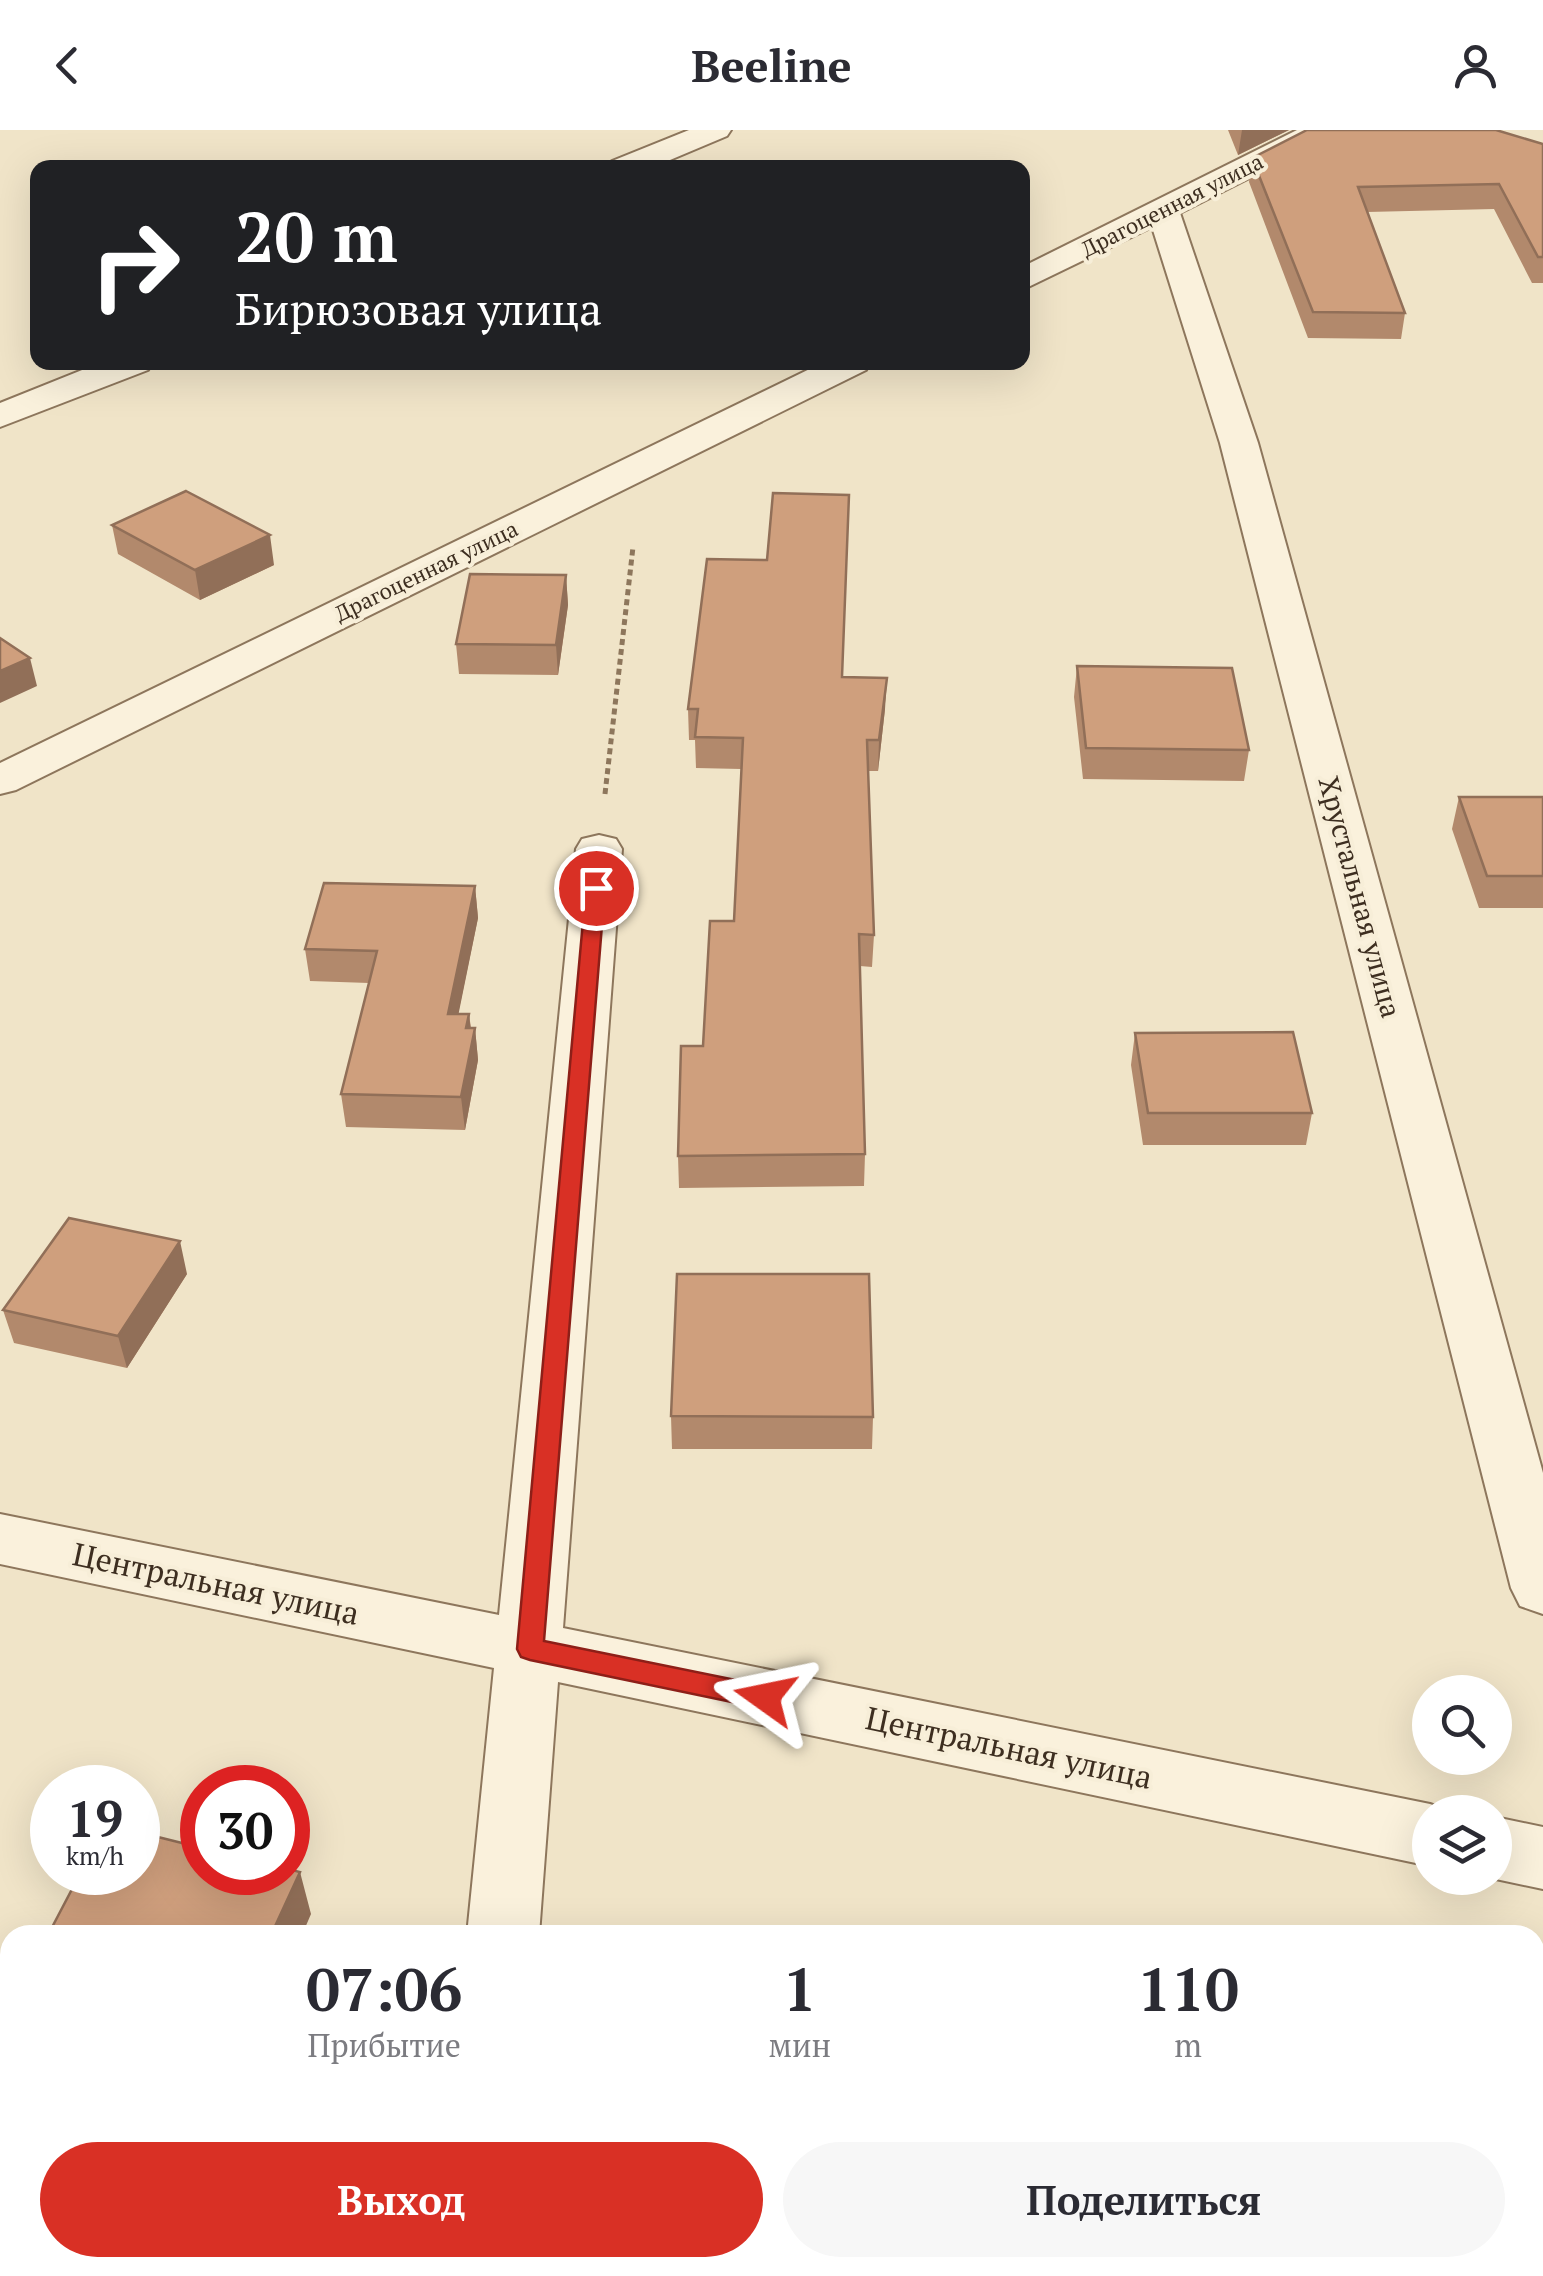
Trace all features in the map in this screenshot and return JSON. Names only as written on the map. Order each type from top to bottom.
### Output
[{"type":"street","points":[[642,160],[716,130]]},
{"type":"street","name":"Драгоценная улица","points":[[1030,276],[1321,130]]},
{"type":"street","name":"Хрустальная улица","points":[[1163,211],[1239,443],[1543,1588]]},
{"type":"street","points":[[0,416],[115,370]]},
{"type":"street","name":"Драгоценная улица","points":[[0,780],[837,370]]},
{"type":"street","points":[[504,1925],[599,850]]},
{"type":"street","name":"Центральная улица","points":[[0,1539],[1412,1831]]},
{"type":"street","points":[[1512,1852],[1543,1858]]},
{"type":"path","points":[[599,850],[633,547]]},
{"type":"building","points":[[1307,130],[1496,130],[1543,144],[1543,257],[1538,257],[1499,184],[1358,187],[1405,313],[1313,312],[1252,158]]},
{"type":"building","points":[[186,491],[270,535],[195,570],[112,525]]},
{"type":"building","points":[[773,493],[849,495],[842,677],[887,678],[879,740],[867,740],[874,935],[859,934],[865,1154],[678,1156],[681,1046],[703,1046],[710,921],[734,921],[743,738],[695,737],[698,709],[688,709],[707,559],[767,560]]},
{"type":"building","points":[[470,574],[566,575],[556,645],[456,644]]},
{"type":"building","points":[[0,638],[30,658],[0,671]]},
{"type":"building","points":[[1077,666],[1232,668],[1249,750],[1086,748]]},
{"type":"building","points":[[1459,797],[1543,797],[1543,876],[1487,876]]},
{"type":"building","points":[[324,883],[475,886],[448,1014],[469,1014],[466,1028],[475,1028],[461,1097],[341,1094],[377,951],[305,949]]},
{"type":"building","points":[[1293,1032],[1312,1113],[1148,1113],[1135,1033]]},
{"type":"building","points":[[69,1218],[180,1241],[118,1336],[3,1310]]},
{"type":"building","points":[[677,1274],[869,1274],[873,1417],[671,1416]]},
{"type":"building","points":[[160,1838],[180,1842],[180,1895],[289,1895],[276,1925],[53,1925],[69,1895],[160,1895]]},
{"type":"route","points":[[596,888],[530,1649],[765,1697]]}]
